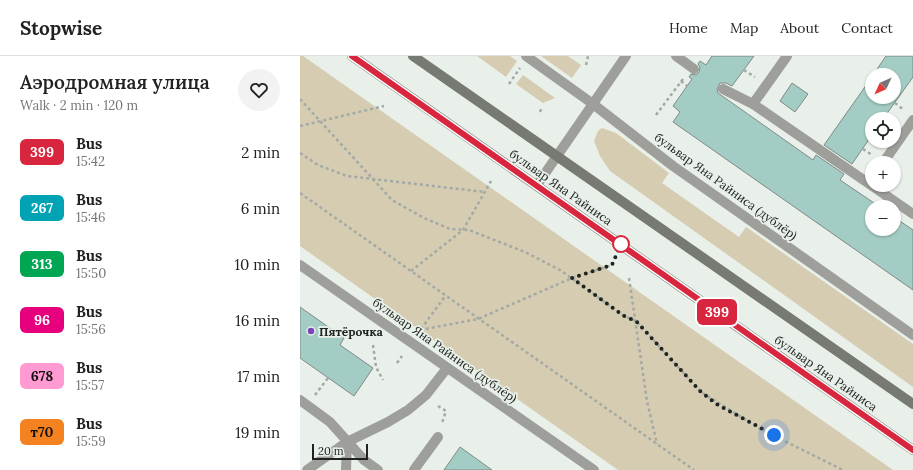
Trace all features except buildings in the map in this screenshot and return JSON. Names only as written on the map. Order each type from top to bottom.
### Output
[{"type":"main road","name":"бульвар Яна Райниса","points":[[352,56],[913,450]]},
{"type":"main road","name":"бульвар Яна Райниса","points":[[413,56],[913,404]]},
{"type":"street","name":"бульвар Яна Райниса (дублёр)","points":[[526,56],[593,104],[673,166],[913,334]]},
{"type":"street","points":[[537,185],[626,56]]},
{"type":"street","points":[[676,56],[693,68]]},
{"type":"street","points":[[754,104],[787,56]]},
{"type":"street","points":[[723,89],[754,104],[865,178]]},
{"type":"street","points":[[887,156],[913,120]]},
{"type":"street","points":[[884,192],[913,214]]},
{"type":"street","name":"бульвар Яна Райниса (дублёр)","points":[[300,265],[594,470]]},
{"type":"street","points":[[307,470],[347,442],[388,422],[408,410],[426,395],[448,368]]},
{"type":"street","points":[[304,403],[330,422],[364,460],[378,470]]},
{"type":"street","points":[[414,470],[438,437]]},
{"type":"street","points":[[346,470],[347,442]]},
{"type":"path","points":[[586,65],[588,56]]},
{"type":"path","points":[[656,116],[681,81],[693,68]]},
{"type":"path","points":[[681,81],[687,86]]},
{"type":"path","points":[[300,99],[392,200],[424,218],[450,229],[469,230],[525,252],[572,278],[624,316],[636,321],[701,392],[762,430],[843,470]]},
{"type":"path","points":[[300,126],[384,106]]},
{"type":"path","points":[[540,112],[542,107]]},
{"type":"path","points":[[300,153],[318,165],[347,176],[372,177],[485,192]]},
{"type":"path","points":[[411,271],[463,230],[491,181]]},
{"type":"path","points":[[300,193],[694,470]]},
{"type":"path","points":[[446,296],[420,331],[478,319],[572,278],[612,265]]},
{"type":"path","points":[[629,278],[647,401],[657,444]]},
{"type":"path","points":[[373,345],[376,367],[383,380]]},
{"type":"path","points":[[397,363],[402,356]]},
{"type":"path","points":[[304,403],[328,378]]},
{"type":"path","points":[[438,406],[446,411]]},
{"type":"shaded area","points":[[300,56],[303,56],[893,470],[618,470],[300,246]]},
{"type":"shaded area","points":[[477,56],[510,56],[517,61],[506,77]]},
{"type":"shaded area","points":[[541,56],[568,56],[581,65],[572,78]]},
{"type":"shaded area","points":[[523,75],[555,98],[543,103],[516,84]]},
{"type":"shaded area","points":[[602,128],[616,133],[669,173],[662,183],[739,237],[746,227],[913,344],[913,387],[610,171],[600,156],[594,141],[598,131]]},
{"type":"bus line","name":"399","points":[[352,56],[913,450]]},
{"type":"place","name":"Пятёрочка","points":[[311,331]]},
{"type":"route","points":[[621,244],[612,265],[572,278],[624,316],[636,321],[701,392],[718,405],[762,430],[774,435]]}]
